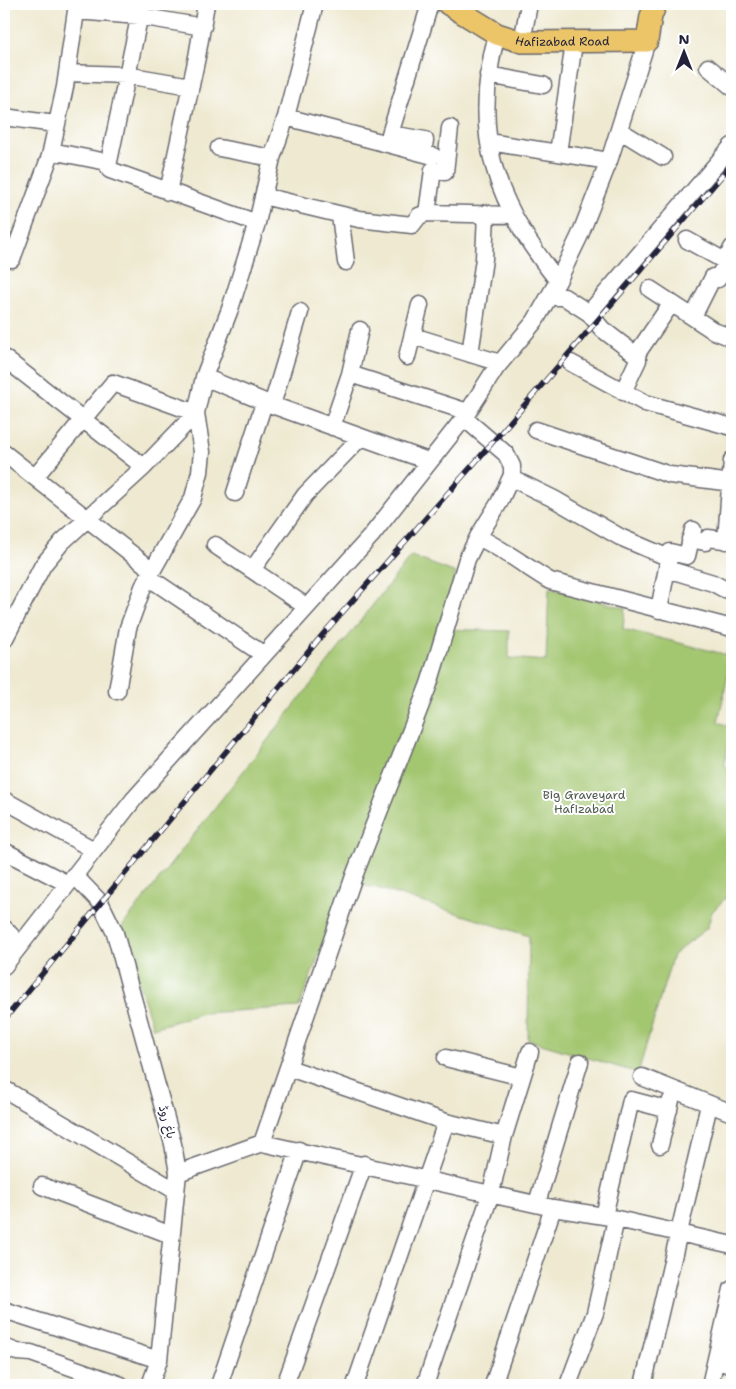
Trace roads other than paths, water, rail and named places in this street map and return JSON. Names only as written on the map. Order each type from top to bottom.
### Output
[{"type":"main road","name":"Hafizabad Road","points":[[448,4],[498,34],[522,42],[647,42]]},
{"type":"main road","points":[[647,42],[651,16],[656,4]]},
{"type":"street","points":[[168,192],[203,28],[206,4]]},
{"type":"street","points":[[117,690],[128,628],[150,574],[193,498],[200,472],[202,452],[196,413],[204,377],[230,309],[257,223],[272,158],[286,117],[315,4]]},
{"type":"street","points":[[423,153],[425,140],[390,134],[430,4]]},
{"type":"street","points":[[522,42],[529,4]]},
{"type":"street","points":[[4,257],[12,259],[51,150],[66,73],[76,7],[140,10],[203,28]]},
{"type":"street","points":[[108,166],[140,10]]},
{"type":"street","points":[[498,34],[488,75],[486,97],[492,164],[512,215],[536,255],[558,282]]},
{"type":"street","points":[[4,966],[134,799],[371,536],[466,415],[500,364],[535,321],[558,282],[580,235],[609,161],[647,42]]},
{"type":"street","points":[[558,153],[574,43]]},
{"type":"street","points":[[708,67],[732,88]]},
{"type":"street","points":[[66,73],[126,76],[191,86]]},
{"type":"street","points":[[488,75],[543,85]]},
{"type":"street","points":[[4,117],[55,124]]},
{"type":"street","points":[[286,117],[446,158]]},
{"type":"street","points":[[427,213],[433,170],[445,172],[450,128]]},
{"type":"street","points":[[619,130],[662,157]]},
{"type":"street","points":[[489,142],[609,161]]},
{"type":"street","points":[[589,313],[732,146]]},
{"type":"street","points":[[219,148],[272,158]]},
{"type":"street","points":[[51,150],[107,162],[110,170],[257,223]]},
{"type":"street","points":[[264,196],[340,215],[412,225],[419,216],[427,213],[512,215]]},
{"type":"street","points":[[470,354],[484,259],[486,213]]},
{"type":"street","points":[[340,215],[346,262]]},
{"type":"street","points":[[688,240],[730,258],[718,279],[713,277],[693,318]]},
{"type":"street","points":[[650,289],[693,318],[732,338]]},
{"type":"street","points":[[548,297],[564,297],[589,313],[602,329],[636,355],[638,360],[623,392]]},
{"type":"street","points":[[636,355],[671,304]]},
{"type":"street","points":[[407,357],[414,336],[420,306]]},
{"type":"street","points":[[234,493],[300,312]]},
{"type":"street","points":[[332,427],[350,374],[360,330]]},
{"type":"street","points":[[414,336],[500,364]]},
{"type":"street","points":[[4,358],[144,467]]},
{"type":"street","points":[[571,363],[645,403],[732,427]]},
{"type":"street","points":[[262,1143],[354,876],[428,684],[467,559],[511,478],[512,466],[506,454],[466,415],[350,374]]},
{"type":"street","points":[[204,377],[268,404],[428,461]]},
{"type":"street","points":[[35,477],[81,419],[113,383],[196,413]]},
{"type":"street","points":[[4,640],[8,622],[43,566],[62,542],[144,467],[196,413]]},
{"type":"street","points":[[536,430],[670,475],[731,483]]},
{"type":"street","points":[[252,570],[305,496],[362,437]]},
{"type":"street","points":[[4,453],[88,517],[150,574],[264,655]]},
{"type":"street","points":[[659,610],[670,552],[687,556],[692,535],[705,542],[708,538],[729,541],[732,460]]},
{"type":"street","points":[[511,478],[554,499],[668,564],[724,589],[732,590]]},
{"type":"street","points":[[478,537],[504,549],[526,567],[550,581],[732,628]]},
{"type":"street","points":[[215,545],[307,606]]},
{"type":"street","points":[[4,800],[94,850]]},
{"type":"street","name":"باغ روڈ","points":[[4,851],[71,879],[100,902],[115,933],[173,1144],[178,1173],[159,1360],[150,1385]]},
{"type":"street","points":[[4,928],[20,945]]},
{"type":"street","points":[[425,1385],[491,1193],[504,1136],[530,1052]]},
{"type":"street","points":[[446,1058],[522,1077]]},
{"type":"street","points":[[537,1203],[580,1062]]},
{"type":"street","points":[[289,1068],[446,1122],[504,1136]]},
{"type":"street","points":[[642,1077],[732,1113]]},
{"type":"street","points":[[4,1089],[176,1191]]},
{"type":"street","points":[[660,1144],[673,1090]]},
{"type":"street","points":[[568,1385],[595,1313],[631,1100],[669,1110]]},
{"type":"street","points":[[643,1385],[709,1105]]},
{"type":"street","points":[[355,1385],[446,1122]]},
{"type":"street","points":[[178,1173],[262,1143],[428,1178],[553,1208],[610,1218],[732,1245]]},
{"type":"street","points":[[219,1385],[299,1150]]},
{"type":"street","points":[[285,1385],[364,1164]]},
{"type":"street","points":[[42,1186],[172,1235]]},
{"type":"street","points":[[493,1385],[553,1208]]},
{"type":"street","points":[[710,1385],[731,1299]]},
{"type":"street","points":[[4,1310],[159,1360]]},
{"type":"street","points":[[4,1347],[17,1352],[31,1353],[121,1385]]},
{"type":"street","points":[[716,1360],[732,1366]]},
{"type":"railway","points":[[4,1020],[324,633],[479,458],[732,164]]},
{"type":"park label","name":"Big Graveyard Hafizabad","points":[[584,802]]}]
